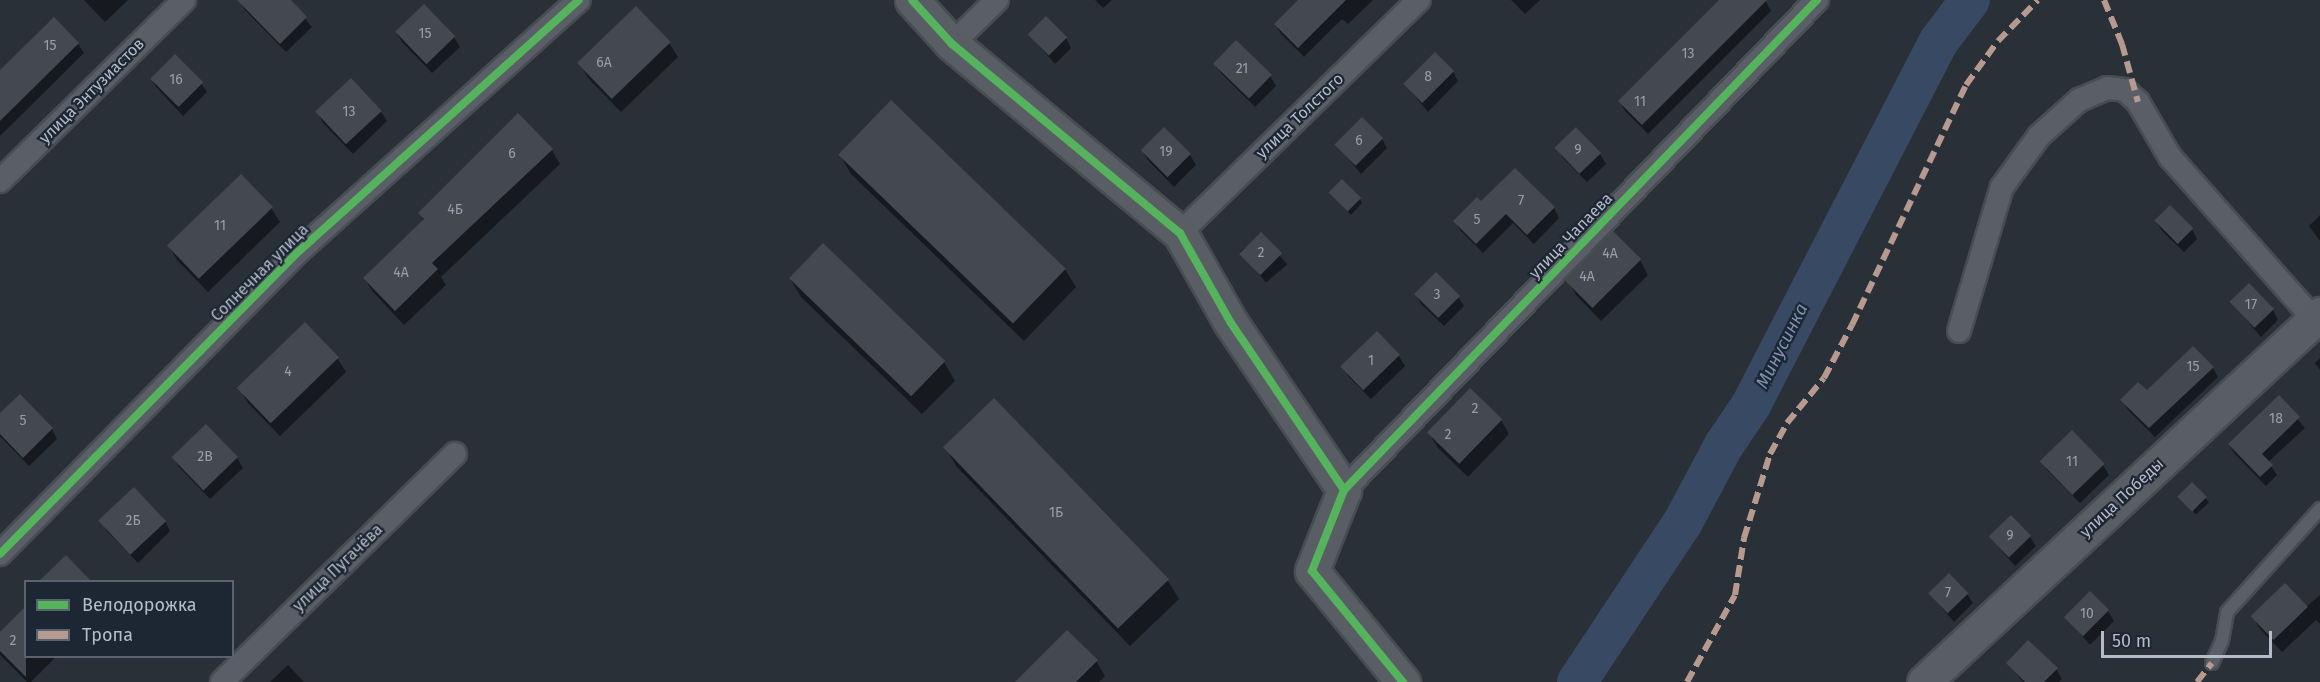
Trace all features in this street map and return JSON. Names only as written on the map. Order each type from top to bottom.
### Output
[{"type":"street","name":"улица Энтузиастов","points":[[0,181],[184,0]]},
{"type":"street","name":"Солнечная улица","points":[[0,554],[298,252],[579,0]]},
{"type":"street","points":[[912,0],[952,44],[1180,233],[1231,323],[1344,490],[1312,571],[1403,682]]},
{"type":"street","points":[[952,44],[997,0]]},
{"type":"street","name":"улица Толстого","points":[[1180,233],[1419,0]]},
{"type":"street","name":"улица Чапаева","points":[[1344,490],[1817,0]]},
{"type":"street","points":[[1959,331],[2002,187],[2039,136],[2079,100],[2107,88],[2125,90],[2138,102],[2170,157],[2318,320]]},
{"type":"street","name":"улица Победы","points":[[1924,682],[2318,320]]},
{"type":"street","name":"улица Пугачёва","points":[[222,682],[455,454]]},
{"type":"lane","points":[[2212,663],[2222,640],[2227,612],[2320,509]]},
{"type":"building","points":[[237,0],[291,0],[307,17],[280,44]]},
{"type":"building","points":[[1298,0],[1346,0],[1298,48],[1274,24]]},
{"type":"building","points":[[1719,0],[1767,0],[1642,125],[1618,101]]},
{"type":"building","points":[[424,4],[455,36],[426,64],[395,32]]},
{"type":"building","points":[[636,6],[671,42],[612,99],[577,63]]},
{"type":"building","points":[[1046,16],[1067,37],[1049,56],[1028,34]]},
{"type":"building","points":[[54,17],[79,43],[0,121],[0,70]]},
{"type":"building","points":[[1236,40],[1272,75],[1249,98],[1213,64]]},
{"type":"building","points":[[1435,52],[1454,71],[1422,103],[1403,84]]},
{"type":"building","points":[[175,54],[203,82],[179,107],[150,79]]},
{"type":"building","points":[[351,78],[382,111],[346,144],[315,111]]},
{"type":"building","points":[[891,100],[1066,269],[1013,323],[838,155]]},
{"type":"building","points":[[518,113],[553,149],[432,263],[438,269],[395,311],[363,278],[424,219],[418,213]]},
{"type":"building","points":[[1362,117],[1383,138],[1356,166],[1334,145]]},
{"type":"building","points":[[1164,127],[1191,154],[1168,177],[1141,150]]},
{"type":"building","points":[[1576,127],[1601,153],[1579,174],[1554,148]]},
{"type":"building","points":[[1515,168],[1555,207],[1527,235],[1506,214],[1476,244],[1453,221],[1477,197],[1481,201]]},
{"type":"building","points":[[241,174],[273,207],[199,279],[167,246]]},
{"type":"building","points":[[1342,179],[1361,198],[1348,212],[1329,192]]},
{"type":"building","points":[[2170,205],[2193,228],[2178,244],[2154,221]]},
{"type":"building","points":[[1613,231],[1641,259],[1592,308],[1564,280]]},
{"type":"building","points":[[1261,232],[1282,253],[1260,275],[1239,254]]},
{"type":"building","points":[[823,243],[945,361],[911,396],[789,278]]},
{"type":"building","points":[[1436,272],[1460,296],[1438,318],[1414,294]]},
{"type":"building","points":[[2249,283],[2274,309],[2255,328],[2230,302]]},
{"type":"building","points":[[305,322],[339,357],[271,423],[237,388]]},
{"type":"building","points":[[1377,331],[1400,355],[1363,390],[1340,366]]},
{"type":"building","points":[[2193,346],[2214,367],[2149,428],[2120,400],[2138,382],[2147,390]]},
{"type":"building","points":[[1470,388],[1502,419],[1459,464],[1427,433]]},
{"type":"building","points":[[20,394],[53,428],[23,458],[0,434],[0,413]]},
{"type":"building","points":[[2279,395],[2300,417],[2262,454],[2273,465],[2260,477],[2228,444]]},
{"type":"building","points":[[994,398],[1169,579],[1118,629],[943,447]]},
{"type":"building","points":[[206,424],[238,457],[203,490],[171,457]]},
{"type":"building","points":[[2072,430],[2105,464],[2072,495],[2040,461]]},
{"type":"building","points":[[2192,482],[2207,497],[2192,512],[2177,497]]},
{"type":"building","points":[[134,487],[166,521],[130,555],[98,520]]},
{"type":"building","points":[[2011,515],[2031,536],[2009,557],[1989,537]]},
{"type":"building","points":[[66,555],[90,580],[40,580]]},
{"type":"building","points":[[1949,573],[1968,593],[1948,613],[1928,593]]},
{"type":"building","points":[[2285,583],[2308,607],[2273,640],[2250,616]]},
{"type":"building","points":[[2090,591],[2109,610],[2083,636],[2064,617]]},
{"type":"building","points":[[24,608],[26,677],[0,651],[0,632]]},
{"type":"building","points":[[1067,630],[1098,660],[1076,682],[1015,682]]},
{"type":"building","points":[[2028,640],[2058,668],[2044,682],[2025,682],[2006,663]]},
{"type":"waterway","name":"Минусинка","points":[[1577,682],[1683,522],[1724,445],[1751,405],[1939,41],[1970,0]]},
{"type":"marked path","points":[[1687,682],[1735,595],[1744,538],[1770,454],[1787,423],[1824,378],[1852,325],[1966,85],[1998,41],[2038,0]]},
{"type":"marked path","points":[[2104,0],[2122,44],[2138,102]]},
{"type":"marked path","points":[[2197,682],[2212,663]]},
{"type":"cycle path","points":[[0,554],[298,252],[579,0]]},
{"type":"cycle path","points":[[912,0],[952,44],[1180,233],[1231,323],[1344,490],[1312,571],[1403,682]]},
{"type":"cycle path","points":[[1344,490],[1817,0]]}]
